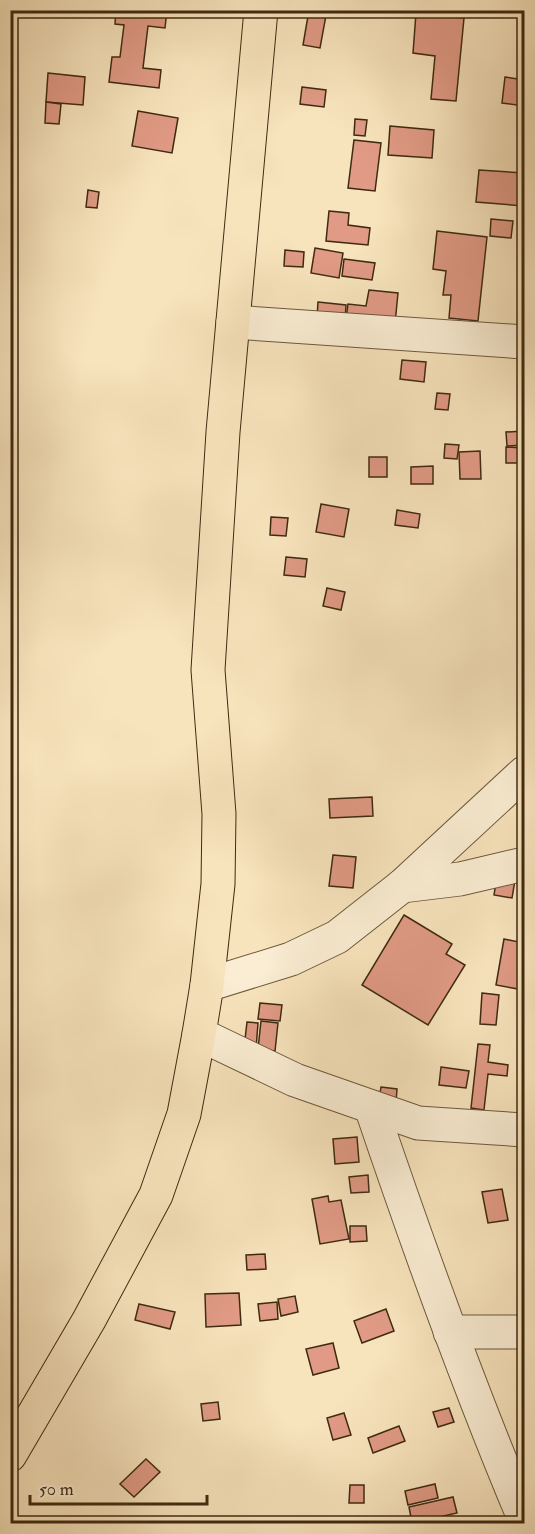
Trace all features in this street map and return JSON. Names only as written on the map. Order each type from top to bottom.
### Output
[{"type":"main road","points":[[10,1455],[89,1320],[156,1195],[184,1114],[199,1034],[218,884],[219,814],[208,670],[223,432],[261,10]]},
{"type":"street","points":[[233,322],[525,342]]},
{"type":"street","points":[[207,985],[291,959],[337,937],[402,886],[525,773]]},
{"type":"street","points":[[402,886],[460,879],[525,864]]},
{"type":"street","points":[[199,1034],[295,1080],[418,1123],[525,1130]]},
{"type":"street","points":[[371,1107],[422,1259],[525,1518]]},
{"type":"street","points":[[450,1332],[525,1332]]},
{"type":"building","points":[[116,10],[167,10],[165,28],[148,26],[143,68],[161,70],[159,88],[109,82],[112,57],[120,57],[124,25],[115,24]]},
{"type":"building","points":[[309,10],[327,10],[320,48],[303,45]]},
{"type":"building","points":[[416,13],[464,18],[456,101],[431,99],[435,56],[413,53]]},
{"type":"building","points":[[48,73],[85,77],[83,105],[46,102]]},
{"type":"building","points":[[505,77],[524,80],[524,106],[502,103]]},
{"type":"building","points":[[302,87],[326,90],[324,107],[300,104]]},
{"type":"building","points":[[46,102],[61,104],[59,124],[45,123]]},
{"type":"building","points":[[138,111],[178,118],[172,153],[132,146]]},
{"type":"building","points":[[355,119],[367,120],[365,136],[354,135]]},
{"type":"building","points":[[390,126],[434,130],[432,158],[388,155]]},
{"type":"building","points":[[354,140],[381,143],[375,191],[348,188]]},
{"type":"building","points":[[479,170],[524,173],[524,206],[476,202]]},
{"type":"building","points":[[88,190],[99,192],[97,208],[86,207]]},
{"type":"building","points":[[329,211],[349,213],[348,225],[370,228],[368,245],[326,241]]},
{"type":"building","points":[[491,219],[513,221],[511,238],[490,236]]},
{"type":"building","points":[[437,231],[487,237],[478,321],[449,318],[451,295],[443,295],[446,271],[433,269]]},
{"type":"building","points":[[315,248],[343,253],[339,278],[311,273]]},
{"type":"building","points":[[285,250],[304,252],[303,267],[284,266]]},
{"type":"building","points":[[344,259],[375,263],[372,280],[342,276]]},
{"type":"building","points":[[369,290],[398,293],[395,324],[346,319],[348,304],[366,306]]},
{"type":"building","points":[[318,302],[346,305],[345,320],[317,317]]},
{"type":"building","points":[[402,360],[426,362],[424,382],[400,379]]},
{"type":"building","points":[[437,393],[450,394],[448,410],[435,409]]},
{"type":"building","points":[[524,431],[524,445],[507,446],[506,432]]},
{"type":"building","points":[[445,444],[459,445],[457,459],[444,458]]},
{"type":"building","points":[[506,447],[523,448],[522,463],[506,463]]},
{"type":"building","points":[[480,451],[481,479],[460,479],[459,452]]},
{"type":"building","points":[[369,457],[387,457],[387,477],[369,477]]},
{"type":"building","points":[[433,466],[433,484],[411,484],[411,467]]},
{"type":"building","points":[[321,504],[349,509],[344,537],[316,532]]},
{"type":"building","points":[[397,510],[420,514],[418,528],[395,525]]},
{"type":"building","points":[[271,517],[288,518],[286,536],[270,535]]},
{"type":"building","points":[[286,557],[307,559],[305,577],[284,575]]},
{"type":"building","points":[[327,588],[345,592],[341,610],[323,606]]},
{"type":"building","points":[[372,797],[373,816],[330,818],[329,799]]},
{"type":"building","points":[[333,855],[356,857],[353,888],[329,886]]},
{"type":"building","points":[[497,877],[515,880],[512,898],[494,895]]},
{"type":"building","points":[[404,915],[452,944],[446,954],[465,965],[428,1025],[362,985]]},
{"type":"building","points":[[504,939],[524,943],[524,990],[496,985]]},
{"type":"building","points":[[482,993],[499,995],[496,1025],[480,1024]]},
{"type":"building","points":[[260,1003],[282,1005],[280,1021],[258,1019]]},
{"type":"building","points":[[261,1021],[278,1023],[275,1051],[258,1049]]},
{"type":"building","points":[[247,1022],[258,1023],[256,1049],[244,1048]]},
{"type":"building","points":[[478,1044],[490,1045],[488,1062],[508,1065],[507,1076],[488,1074],[484,1110],[471,1108]]},
{"type":"building","points":[[441,1067],[469,1071],[466,1088],[439,1085]]},
{"type":"building","points":[[520,1077],[524,1077],[524,1101],[519,1101]]},
{"type":"building","points":[[381,1087],[397,1089],[396,1102],[379,1100]]},
{"type":"building","points":[[357,1137],[359,1162],[335,1164],[333,1139]]},
{"type":"building","points":[[368,1175],[369,1192],[351,1193],[349,1177]]},
{"type":"building","points":[[502,1189],[508,1220],[488,1223],[482,1192]]},
{"type":"building","points":[[328,1196],[329,1202],[341,1200],[349,1239],[320,1244],[312,1199]]},
{"type":"building","points":[[350,1226],[366,1226],[367,1241],[350,1242]]},
{"type":"building","points":[[265,1254],[266,1269],[247,1270],[246,1255]]},
{"type":"building","points":[[239,1293],[241,1325],[206,1327],[205,1294]]},
{"type":"building","points":[[295,1296],[298,1312],[281,1316],[278,1299]]},
{"type":"building","points":[[277,1302],[278,1319],[260,1321],[258,1304]]},
{"type":"building","points":[[139,1304],[175,1312],[170,1329],[135,1320]]},
{"type":"building","points":[[386,1309],[394,1331],[362,1343],[354,1321]]},
{"type":"building","points":[[333,1343],[339,1368],[313,1375],[306,1349]]},
{"type":"building","points":[[218,1402],[220,1419],[203,1421],[201,1404]]},
{"type":"building","points":[[449,1408],[454,1422],[438,1427],[433,1412]]},
{"type":"building","points":[[344,1413],[351,1435],[333,1440],[327,1418]]},
{"type":"building","points":[[399,1426],[405,1441],[373,1453],[368,1438]]},
{"type":"building","points":[[146,1459],[160,1472],[134,1497],[120,1484]]},
{"type":"building","points":[[435,1484],[438,1498],[408,1505],[405,1491]]},
{"type":"building","points":[[350,1485],[364,1485],[364,1503],[349,1503]]},
{"type":"building","points":[[453,1497],[457,1513],[412,1523],[409,1507]]}]
